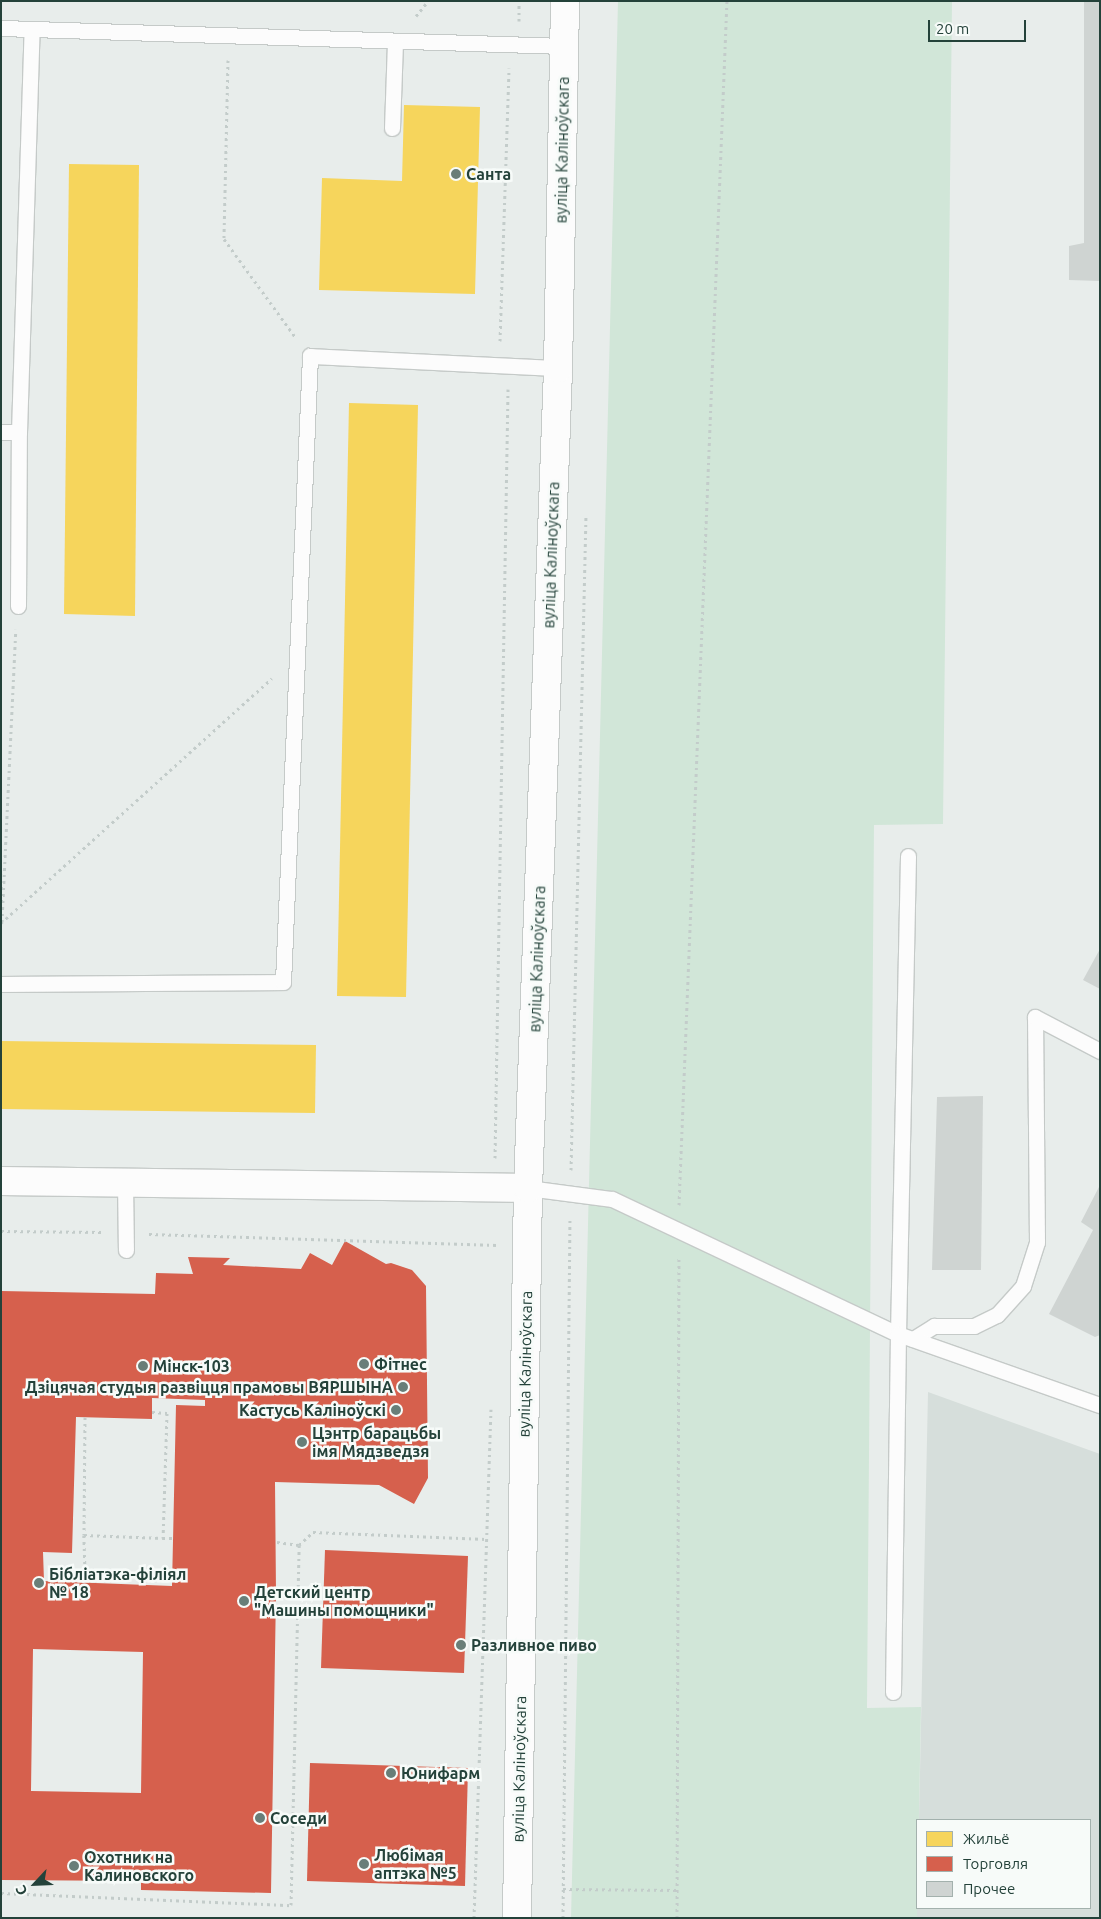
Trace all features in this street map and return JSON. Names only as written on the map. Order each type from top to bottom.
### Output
[{"type":"main road","name":"вуліца Каліноўскага","points":[[517,1918],[528,1188],[558,368],[565,1]]},
{"type":"main road","points":[[1,1182],[528,1188]]},
{"type":"lane","points":[[1,28],[564,46]]},
{"type":"lane","points":[[18,606],[19,432],[32,29]]},
{"type":"lane","points":[[392,128],[395,42]]},
{"type":"lane","points":[[1,984],[282,982],[310,356],[558,368]]},
{"type":"lane","points":[[1,432],[19,432]]},
{"type":"lane","points":[[893,1692],[908,856]]},
{"type":"lane","points":[[913,1339],[934,1326],[974,1326],[997,1315],[1023,1286],[1037,1242],[1035,1017],[1100,1051]]},
{"type":"lane","points":[[126,1182],[126,1250]]},
{"type":"lane","points":[[528,1188],[612,1199],[678,1232],[898,1334],[1100,1405]]},
{"type":"path","points":[[494,1187],[508,382],[500,347],[509,53],[519,27],[519,1]]},
{"type":"path","points":[[677,1918],[678,1232],[727,1]]},
{"type":"path","points":[[228,36],[224,239],[310,356]]},
{"type":"path","points":[[563,1918],[571,1194],[586,508]]},
{"type":"path","points":[[2,923],[18,606]]},
{"type":"path","points":[[2,923],[296,655]]},
{"type":"path","points":[[1,1231],[126,1233],[498,1245]]},
{"type":"path","points":[[497,1235],[497,1254]]},
{"type":"path","points":[[474,1918],[492,1402]]},
{"type":"path","points":[[152,1412],[167,1413],[163,1538]]},
{"type":"path","points":[[52,1570],[84,1570],[85,1417]]},
{"type":"path","points":[[1,1893],[291,1905],[300,1545],[313,1532],[486,1539]]},
{"type":"path","points":[[84,1535],[174,1538]]},
{"type":"path","points":[[276,1542],[300,1545]]},
{"type":"path","points":[[563,1889],[677,1890]]},
{"type":"shaded area","points":[[928,1392],[1100,1454],[1100,1918],[917,1918],[917,1909],[1091,1909],[1091,1819],[919,1819]]},
{"type":"green space","points":[[618,1],[952,1],[943,824],[874,825],[867,1708],[921,1707],[919,1819],[916,1819],[917,1918],[571,1918]]},
{"type":"building: Жильё","points":[[404,105],[480,107],[475,294],[319,290],[322,178],[402,181]]},
{"type":"building: Жильё","points":[[69,164],[139,165],[135,616],[64,614]]},
{"type":"building: Жильё","points":[[349,403],[418,405],[406,997],[337,996]]},
{"type":"building: Жильё","points":[[1,1041],[316,1045],[315,1113],[1,1109]]},
{"type":"building: Торговля","points":[[345,1241],[386,1264],[391,1263],[412,1270],[426,1286],[428,1478],[414,1504],[379,1485],[275,1482],[276,1593],[271,1893],[141,1890],[141,1881],[1,1880],[1,1291],[155,1294],[156,1273],[193,1274],[188,1257],[230,1258],[223,1265],[301,1269],[310,1253],[332,1265]],"holes":[[[152,1398],[205,1400],[205,1406],[176,1405],[172,1586],[44,1581],[43,1552],[72,1553],[76,1417],[152,1419]],[[33,1649],[143,1652],[141,1793],[31,1791]]]},
{"type":"building: Торговля","points":[[325,1550],[468,1556],[464,1673],[321,1668]]},
{"type":"building: Торговля","points":[[310,1763],[468,1768],[465,1886],[307,1881]]},
{"type":"building: Прочее","points":[[1084,1],[1100,1],[1100,281],[1069,280],[1069,246],[1084,243]]},
{"type":"building: Прочее","points":[[1100,949],[1100,989],[1083,980]]},
{"type":"building: Прочее","points":[[983,1096],[981,1270],[932,1270],[937,1097]]},
{"type":"building: Прочее","points":[[1100,1185],[1100,1335],[1095,1337],[1049,1314],[1093,1230],[1081,1222]]},
{"type":"place","name":"Санта","points":[[456,174]]},
{"type":"place","name":"Фітнес","points":[[364,1364]]},
{"type":"place","name":"Мінск-103","points":[[143,1366]]},
{"type":"place","name":"Дзіцячая студыя развіцця прамовы ВЯРШЫНА","points":[[403,1387]]},
{"type":"place","name":"Кастусь Каліноўскі","points":[[396,1410]]},
{"type":"place","name":"Цэнтр барацьбы імя Мядзведзя","points":[[302,1442]]},
{"type":"place","name":"Бібліатэка-філіял № 18","points":[[39,1583]]},
{"type":"place","name":"Детский центр \"Машины помощники\"","points":[[244,1601]]},
{"type":"place","name":"Разливное пиво","points":[[461,1645]]},
{"type":"place","name":"Юнифарм","points":[[391,1773]]},
{"type":"place","name":"Соседи","points":[[260,1818]]},
{"type":"place","name":"Любімая аптэка №5","points":[[364,1864]]},
{"type":"place","name":"Охотник на Калиновского","points":[[74,1866]]}]
